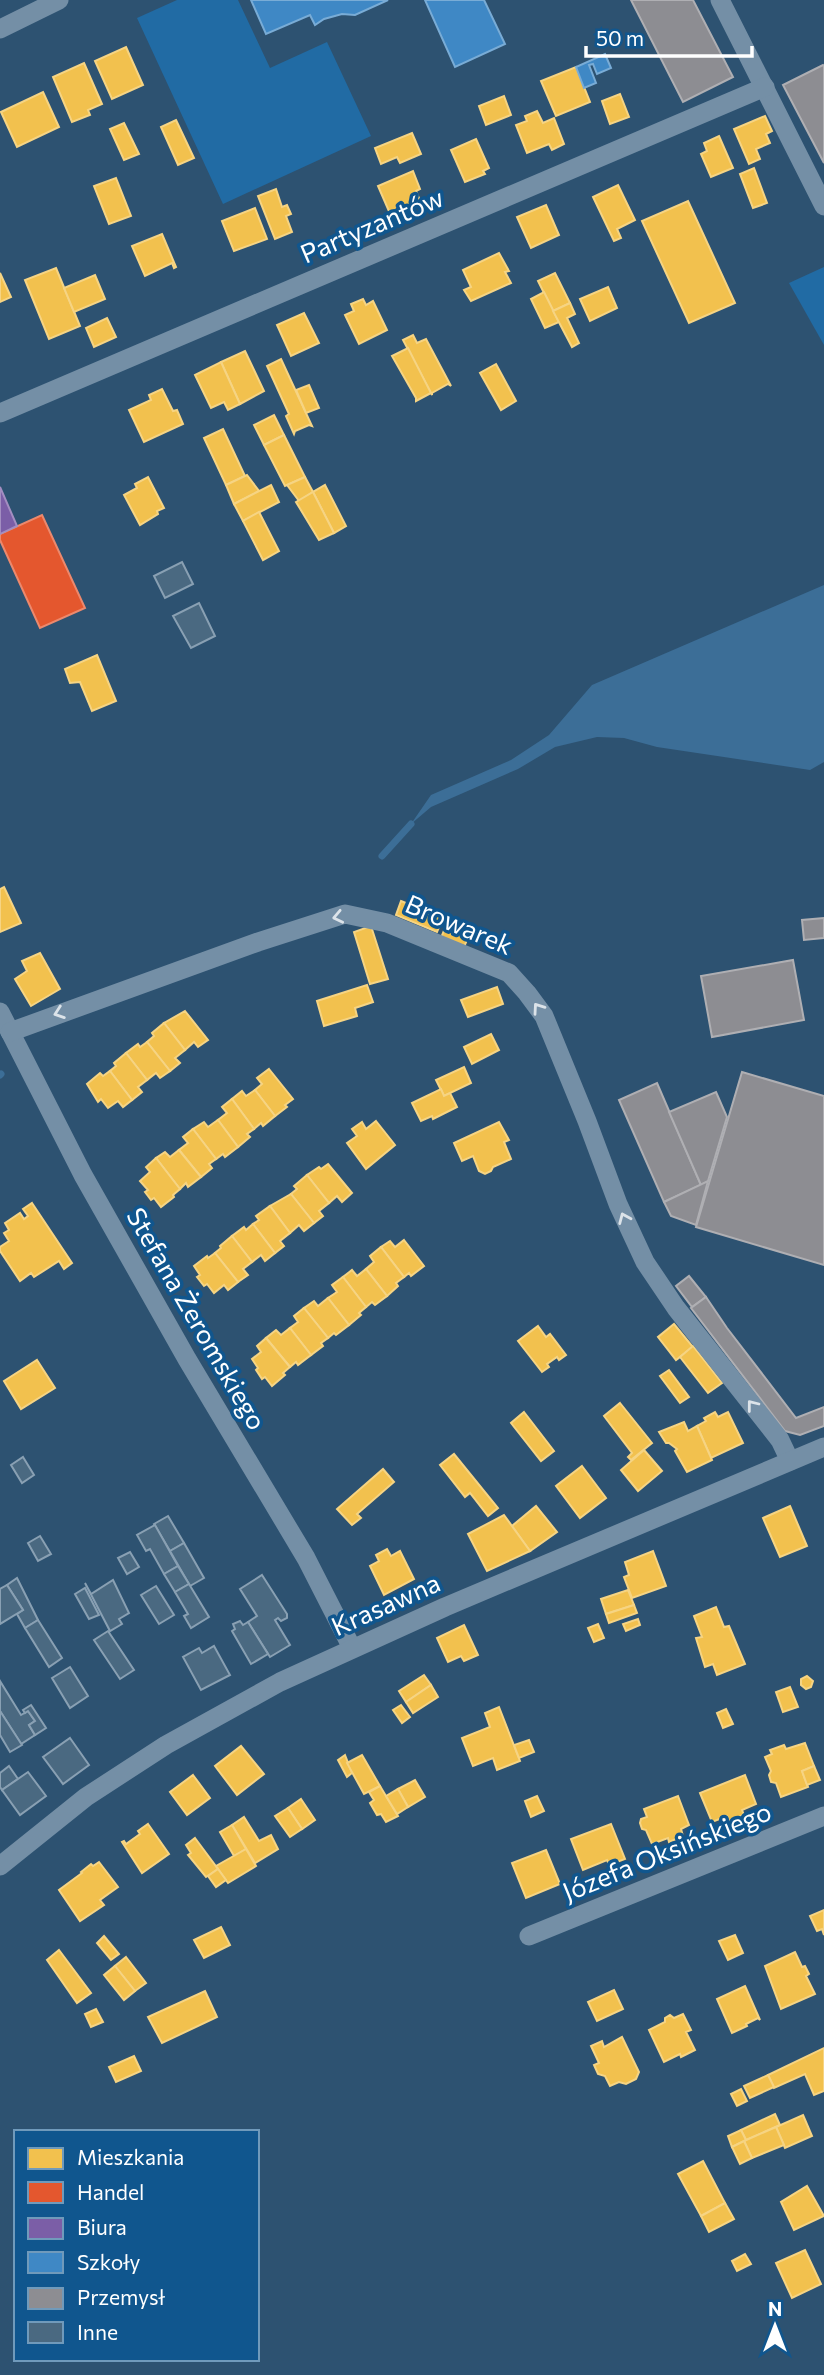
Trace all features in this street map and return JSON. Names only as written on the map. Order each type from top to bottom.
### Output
[{"type":"street","points":[[0,29],[59,0]]},
{"type":"street","points":[[720,0],[824,206]]},
{"type":"street","name":"Partyzantów","points":[[0,412],[765,87]]},
{"type":"street","name":"Browarek","points":[[10,1032],[258,942],[345,914],[387,923],[509,973],[544,1016],[618,1205],[645,1262],[676,1308],[780,1440],[790,1461]]},
{"type":"street","name":"Stefana Żeromskiego","points":[[0,1012],[83,1175],[187,1359],[306,1559],[352,1648]]},
{"type":"street","name":"Krasawna","points":[[0,1866],[86,1797],[166,1745],[280,1682],[352,1648],[824,1447]]},
{"type":"street","name":"Józefa Oksińskiego","points":[[529,1936],[824,1816]]},
{"type":"shaded area","points":[[177,0],[238,0],[270,68],[327,42],[371,136],[223,204],[137,18]]},
{"type":"shaded area","points":[[824,267],[824,345],[789,283]]},
{"type":"shaded area","points":[[824,585],[824,762],[810,770],[657,747],[624,738],[597,737],[555,747],[518,769],[431,807],[411,824],[431,795],[511,760],[549,735],[592,685]]},
{"type":"building: Mieszkania","points":[[126,47],[143,85],[112,99],[95,61]]},
{"type":"building: Mieszkania","points":[[84,63],[102,104],[88,110],[90,115],[72,122],[53,77]]},
{"type":"building: Mieszkania","points":[[576,67],[590,102],[556,116],[541,81]]},
{"type":"building: Mieszkania","points":[[43,92],[59,127],[17,147],[1,112]]},
{"type":"building: Mieszkania","points":[[620,94],[629,117],[610,124],[602,101]]},
{"type":"building: Mieszkania","points":[[504,96],[511,115],[486,125],[479,106]]},
{"type":"building: Mieszkania","points":[[537,111],[543,123],[554,118],[564,144],[552,150],[549,144],[527,153],[516,125],[527,121],[525,116]]},
{"type":"building: Mieszkania","points":[[765,116],[772,131],[766,134],[770,143],[756,149],[760,159],[749,164],[734,129]]},
{"type":"building: Mieszkania","points":[[176,120],[194,158],[178,165],[161,127]]},
{"type":"building: Mieszkania","points":[[124,123],[139,154],[124,160],[110,129]]},
{"type":"building: Mieszkania","points":[[412,133],[421,154],[400,163],[397,157],[381,164],[375,148]]},
{"type":"building: Mieszkania","points":[[719,136],[733,168],[711,177],[701,154],[707,151],[704,143]]},
{"type":"building: Mieszkania","points":[[476,139],[489,168],[483,171],[485,174],[465,182],[451,150]]},
{"type":"building: Mieszkania","points":[[754,168],[767,203],[753,208],[740,174]]},
{"type":"building: Mieszkania","points":[[413,171],[420,189],[416,191],[421,203],[391,216],[378,186]]},
{"type":"building: Mieszkania","points":[[116,178],[131,216],[109,224],[94,186]]},
{"type":"building: Mieszkania","points":[[618,185],[635,220],[617,229],[621,238],[614,241],[593,197]]},
{"type":"building: Mieszkania","points":[[276,189],[282,207],[287,205],[291,214],[286,216],[292,232],[275,239],[258,196]]},
{"type":"building: Mieszkania","points":[[688,201],[735,303],[689,323],[642,221]]},
{"type":"building: Mieszkania","points":[[546,205],[559,235],[531,248],[517,217]]},
{"type":"building: Mieszkania","points":[[255,208],[267,239],[234,251],[222,221]]},
{"type":"building: Mieszkania","points":[[162,234],[176,267],[174,268],[172,263],[145,276],[132,246]]},
{"type":"building: Mieszkania","points":[[499,253],[509,271],[505,272],[511,283],[471,301],[464,290],[471,287],[463,270]]},
{"type":"building: Mieszkania","points":[[56,268],[80,326],[49,339],[25,280]]},
{"type":"building: Mieszkania","points":[[0,273],[11,297],[0,302]]},
{"type":"building: Mieszkania","points":[[555,273],[570,303],[553,311],[538,281]]},
{"type":"building: Mieszkania","points":[[95,275],[105,299],[74,312],[64,288]]},
{"type":"building: Mieszkania","points":[[608,287],[617,308],[590,321],[580,299]]},
{"type":"building: Mieszkania","points":[[544,292],[559,322],[545,328],[531,299]]},
{"type":"building: Mieszkania","points":[[363,299],[366,305],[373,301],[387,330],[359,344],[345,315],[354,311],[351,304]]},
{"type":"building: Mieszkania","points":[[570,303],[575,314],[567,318],[579,343],[572,347],[553,311]]},
{"type":"building: Mieszkania","points":[[304,313],[319,343],[291,356],[277,325]]},
{"type":"building: Mieszkania","points":[[107,318],[116,337],[94,347],[86,328]]},
{"type":"building: Mieszkania","points":[[413,335],[417,343],[426,339],[451,386],[448,384],[432,395],[403,340]]},
{"type":"building: Mieszkania","points":[[408,348],[431,393],[416,401],[392,356]]},
{"type":"building: Mieszkania","points":[[245,351],[264,391],[240,404],[221,362]]},
{"type":"building: Mieszkania","points":[[281,359],[312,426],[295,431],[294,434],[286,416],[289,414],[267,366]]},
{"type":"building: Mieszkania","points":[[221,362],[240,404],[228,410],[224,402],[211,408],[195,375]]},
{"type":"building: Mieszkania","points":[[496,364],[516,401],[501,410],[480,373]]},
{"type":"building: Mieszkania","points":[[309,385],[319,408],[306,413],[296,390]]},
{"type":"building: Mieszkania","points":[[162,389],[183,424],[144,442],[129,410],[151,400],[149,395]]},
{"type":"building: Mieszkania","points":[[274,415],[284,435],[264,445],[254,425]]},
{"type":"building: Mieszkania","points":[[223,429],[245,476],[226,485],[204,438]]},
{"type":"building: Mieszkania","points":[[284,435],[305,477],[285,486],[264,445]]},
{"type":"building: Mieszkania","points":[[247,475],[259,491],[234,504],[226,485]]},
{"type":"building: Mieszkania","points":[[148,477],[164,508],[140,525],[124,495],[137,488],[135,484]]},
{"type":"building: Mieszkania","points":[[305,477],[313,492],[299,501],[287,485]]},
{"type":"building: Mieszkania","points":[[271,485],[279,502],[243,521],[234,504]]},
{"type":"building: Mieszkania","points":[[325,485],[346,526],[334,533],[313,492]]},
{"type":"building: Mieszkania","points":[[313,492],[334,533],[319,540],[296,502]]},
{"type":"building: Mieszkania","points":[[259,512],[279,551],[263,560],[243,521]]},
{"type":"building: Mieszkania","points":[[97,655],[116,701],[92,711],[80,682],[70,683],[65,669]]},
{"type":"building: Mieszkania","points":[[4,887],[21,923],[0,932],[0,889]]},
{"type":"building: Mieszkania","points":[[401,901],[443,918],[437,932],[396,915]]},
{"type":"building: Mieszkania","points":[[447,923],[470,933],[464,947],[441,938]]},
{"type":"building: Mieszkania","points":[[371,926],[388,979],[370,984],[354,932]]},
{"type":"building: Mieszkania","points":[[40,953],[60,989],[31,1006],[15,979],[27,971],[22,961]]},
{"type":"building: Mieszkania","points":[[367,985],[373,1002],[355,1008],[357,1016],[324,1026],[317,1001]]},
{"type":"building: Mieszkania","points":[[497,987],[503,1004],[468,1017],[461,1000]]},
{"type":"building: Mieszkania","points":[[185,1011],[208,1040],[198,1047],[194,1042],[185,1050],[164,1023]]},
{"type":"building: Mieszkania","points":[[164,1023],[185,1050],[175,1058],[180,1063],[170,1071],[147,1042],[154,1036],[152,1033]]},
{"type":"building: Mieszkania","points":[[491,1034],[499,1050],[472,1064],[464,1047]]},
{"type":"building: Mieszkania","points":[[147,1042],[170,1071],[160,1078],[156,1073],[147,1080],[126,1053],[138,1044],[140,1047]]},
{"type":"building: Mieszkania","points":[[126,1053],[147,1080],[138,1087],[142,1092],[132,1100],[110,1071],[116,1066],[114,1063]]},
{"type":"building: Mieszkania","points":[[464,1067],[471,1083],[444,1096],[436,1080]]},
{"type":"building: Mieszkania","points":[[269,1069],[293,1099],[275,1116],[255,1090],[262,1084],[257,1078]]},
{"type":"building: Mieszkania","points":[[110,1071],[132,1100],[123,1107],[118,1101],[108,1108],[101,1099],[98,1102],[87,1084],[100,1073],[103,1076]]},
{"type":"building: Mieszkania","points":[[441,1089],[444,1096],[450,1093],[457,1107],[433,1119],[432,1116],[421,1121],[412,1103]]},
{"type":"building: Mieszkania","points":[[255,1090],[275,1116],[263,1126],[261,1123],[254,1129],[232,1099],[242,1091],[246,1096]]},
{"type":"building: Mieszkania","points":[[232,1099],[254,1129],[247,1134],[250,1137],[238,1147],[218,1120],[227,1113],[222,1107]]},
{"type":"building: Mieszkania","points":[[218,1120],[238,1147],[225,1157],[223,1154],[216,1159],[193,1129],[204,1122],[208,1127]]},
{"type":"building: Mieszkania","points":[[376,1121],[395,1145],[366,1169],[347,1143],[357,1136],[352,1129],[362,1122],[366,1129]]},
{"type":"building: Mieszkania","points":[[499,1122],[509,1140],[504,1142],[511,1159],[485,1174],[479,1171],[473,1156],[462,1161],[454,1143]]},
{"type":"building: Mieszkania","points":[[193,1129],[216,1159],[209,1164],[212,1168],[201,1177],[179,1150],[188,1143],[183,1137]]},
{"type":"building: Mieszkania","points":[[179,1150],[201,1177],[188,1187],[186,1183],[180,1189],[156,1158],[165,1152],[170,1157]]},
{"type":"building: Mieszkania","points":[[156,1158],[180,1189],[161,1207],[154,1198],[151,1200],[145,1192],[148,1190],[140,1181],[150,1172],[146,1167]]},
{"type":"building: Mieszkania","points":[[328,1164],[352,1193],[342,1202],[337,1196],[329,1203],[307,1175]]},
{"type":"building: Mieszkania","points":[[307,1175],[329,1203],[319,1211],[323,1216],[314,1223],[291,1194],[297,1189],[294,1186]]},
{"type":"building: Mieszkania","points":[[291,1194],[314,1223],[304,1231],[299,1225],[290,1233],[270,1206]]},
{"type":"building: Mieszkania","points":[[32,1203],[72,1263],[64,1269],[59,1261],[34,1277],[31,1273],[20,1281],[0,1247],[9,1241],[4,1233],[9,1230],[5,1223],[20,1213],[24,1219],[28,1216],[23,1209]]},
{"type":"building: Mieszkania","points":[[270,1206],[290,1233],[280,1241],[284,1246],[275,1253],[253,1224],[259,1220],[256,1216]]},
{"type":"building: Mieszkania","points":[[253,1224],[275,1253],[265,1261],[261,1255],[252,1262],[232,1236]]},
{"type":"building: Mieszkania","points":[[232,1236],[252,1262],[243,1269],[248,1275],[238,1282],[215,1253]]},
{"type":"building: Mieszkania","points":[[404,1240],[424,1266],[411,1276],[409,1273],[404,1277],[381,1247],[390,1241],[395,1247]]},
{"type":"building: Mieszkania","points":[[381,1247],[404,1277],[387,1296],[366,1269],[374,1262],[370,1256]]},
{"type":"building: Mieszkania","points":[[215,1253],[238,1282],[228,1290],[224,1285],[214,1293],[197,1277],[200,1275],[194,1266]]},
{"type":"building: Mieszkania","points":[[366,1269],[387,1296],[375,1305],[372,1302],[366,1307],[343,1277],[352,1270],[357,1276]]},
{"type":"building: Mieszkania","points":[[343,1277],[366,1307],[349,1325],[328,1298],[337,1292],[332,1285]]},
{"type":"building: Mieszkania","points":[[328,1298],[349,1325],[328,1338],[304,1308],[314,1301],[318,1306]]},
{"type":"building: Mieszkania","points":[[304,1308],[328,1338],[321,1343],[323,1346],[311,1355],[290,1328],[298,1322],[294,1316]]},
{"type":"building: Mieszkania","points":[[674,1324],[693,1347],[676,1360],[658,1337]]},
{"type":"building: Mieszkania","points":[[538,1326],[546,1337],[550,1334],[566,1355],[547,1364],[549,1367],[542,1372],[518,1341]]},
{"type":"building: Mieszkania","points":[[290,1328],[311,1355],[298,1365],[296,1362],[290,1367],[266,1338],[276,1330],[281,1335]]},
{"type":"building: Mieszkania","points":[[266,1338],[290,1367],[272,1386],[265,1377],[262,1379],[252,1359],[261,1352],[257,1346]]},
{"type":"building: Mieszkania","points":[[693,1346],[722,1383],[708,1393],[680,1357]]},
{"type":"building: Mieszkania","points":[[37,1360],[55,1388],[21,1409],[4,1381]]},
{"type":"building: Mieszkania","points":[[669,1370],[689,1397],[680,1403],[660,1376]]},
{"type":"building: Mieszkania","points":[[620,1403],[652,1443],[631,1460],[628,1457],[632,1453],[604,1416]]},
{"type":"building: Mieszkania","points":[[524,1412],[554,1451],[541,1461],[511,1423]]},
{"type":"building: Mieszkania","points":[[715,1412],[718,1417],[728,1412],[743,1443],[711,1458],[697,1426]]},
{"type":"building: Mieszkania","points":[[684,1422],[688,1431],[697,1426],[712,1460],[687,1472],[675,1451],[677,1449],[666,1443],[659,1432]]},
{"type":"building: Mieszkania","points":[[644,1450],[662,1471],[638,1491],[621,1470]]},
{"type":"building: Mieszkania","points":[[454,1454],[498,1508],[488,1516],[470,1493],[465,1497],[440,1465]]},
{"type":"building: Mieszkania","points":[[582,1466],[606,1498],[580,1518],[556,1486]]},
{"type":"building: Mieszkania","points":[[383,1469],[394,1482],[357,1514],[361,1518],[352,1525],[337,1509]]},
{"type":"building: Mieszkania","points":[[536,1506],[557,1532],[530,1551],[512,1526]]},
{"type":"building: Mieszkania","points":[[790,1506],[807,1546],[780,1557],[763,1518]]},
{"type":"building: Mieszkania","points":[[504,1515],[530,1551],[487,1571],[468,1534]]},
{"type":"building: Mieszkania","points":[[387,1549],[391,1556],[400,1551],[414,1579],[384,1595],[370,1566],[379,1561],[376,1555]]},
{"type":"building: Mieszkania","points":[[653,1551],[666,1586],[632,1598],[624,1577],[629,1575],[625,1562]]},
{"type":"building: Mieszkania","points":[[628,1590],[634,1605],[606,1614],[601,1599]]},
{"type":"building: Mieszkania","points":[[634,1605],[637,1613],[609,1623],[606,1614]]},
{"type":"building: Mieszkania","points":[[716,1607],[724,1627],[729,1626],[745,1664],[717,1675],[713,1664],[705,1667],[696,1638],[702,1637],[694,1616]]},
{"type":"building: Mieszkania","points":[[638,1619],[640,1625],[626,1631],[623,1624]]},
{"type":"building: Mieszkania","points":[[598,1624],[604,1638],[594,1642],[588,1628]]},
{"type":"building: Mieszkania","points":[[464,1625],[478,1655],[464,1661],[461,1656],[448,1662],[437,1638]]},
{"type":"building: Mieszkania","points":[[424,1675],[431,1685],[406,1702],[399,1691]]},
{"type":"building: Mieszkania","points":[[807,1676],[813,1681],[811,1687],[806,1689],[801,1685],[801,1679]]},
{"type":"building: Mieszkania","points":[[431,1685],[438,1697],[413,1713],[406,1702]]},
{"type":"building: Mieszkania","points":[[790,1687],[798,1707],[783,1712],[776,1692]]},
{"type":"building: Mieszkania","points":[[401,1705],[410,1717],[402,1723],[393,1710]]},
{"type":"building: Mieszkania","points":[[499,1707],[520,1761],[497,1770],[493,1758],[473,1766],[462,1738],[490,1727],[485,1713]]},
{"type":"building: Mieszkania","points":[[726,1709],[733,1724],[723,1728],[717,1713]]},
{"type":"building: Mieszkania","points":[[529,1740],[534,1752],[519,1758],[514,1745]]},
{"type":"building: Mieszkania","points":[[805,1743],[814,1766],[802,1771],[808,1787],[781,1797],[776,1783],[771,1782],[771,1771],[765,1757],[772,1754],[770,1750],[784,1745],[786,1749]]},
{"type":"building: Mieszkania","points":[[241,1746],[264,1774],[237,1795],[215,1766]]},
{"type":"building: Mieszkania","points":[[345,1755],[352,1773],[347,1777],[338,1760]]},
{"type":"building: Mieszkania","points":[[362,1755],[380,1786],[364,1794],[347,1763]]},
{"type":"building: Mieszkania","points":[[814,1766],[820,1780],[807,1785],[802,1771]]},
{"type":"building: Mieszkania","points":[[193,1775],[210,1798],[187,1815],[170,1792]]},
{"type":"building: Mieszkania","points":[[745,1775],[756,1804],[742,1810],[744,1815],[729,1821],[727,1816],[712,1822],[700,1793]]},
{"type":"building: Mieszkania","points":[[415,1780],[425,1797],[408,1807],[398,1789]]},
{"type":"building: Mieszkania","points":[[380,1786],[398,1816],[386,1822],[381,1814],[377,1815],[370,1803],[374,1800],[369,1792]]},
{"type":"building: Mieszkania","points":[[398,1789],[408,1807],[397,1814],[386,1796]]},
{"type":"building: Mieszkania","points":[[537,1796],[544,1811],[531,1817],[525,1801]]},
{"type":"building: Mieszkania","points":[[678,1796],[689,1825],[681,1829],[683,1836],[669,1842],[668,1838],[652,1844],[640,1823],[641,1819],[647,1817],[644,1809]]},
{"type":"building: Mieszkania","points":[[301,1799],[315,1820],[302,1829],[288,1808]]},
{"type":"building: Mieszkania","points":[[288,1808],[302,1829],[290,1837],[275,1816]]},
{"type":"building: Mieszkania","points":[[244,1817],[259,1841],[271,1835],[278,1849],[255,1863],[232,1825]]},
{"type":"building: Mieszkania","points":[[148,1824],[169,1854],[142,1873],[122,1842],[126,1844]]},
{"type":"building: Mieszkania","points":[[611,1824],[625,1859],[609,1865],[607,1860],[583,1870],[571,1839]]},
{"type":"building: Mieszkania","points":[[232,1825],[246,1849],[234,1856],[220,1832]]},
{"type":"building: Mieszkania","points":[[195,1838],[218,1869],[206,1877],[188,1855],[191,1853],[186,1845]]},
{"type":"building: Mieszkania","points":[[246,1849],[256,1866],[228,1883],[216,1866]]},
{"type":"building: Mieszkania","points":[[546,1850],[560,1884],[526,1898],[512,1863]]},
{"type":"building: Mieszkania","points":[[99,1862],[118,1887],[100,1900],[104,1905],[80,1921],[59,1890],[91,1864],[93,1866]]},
{"type":"building: Mieszkania","points":[[218,1869],[226,1880],[216,1887],[208,1876]]},
{"type":"building: Mieszkania","points":[[824,1910],[824,1935],[822,1929],[817,1931],[810,1916]]},
{"type":"building: Mieszkania","points":[[221,1927],[230,1945],[204,1958],[194,1940]]},
{"type":"building: Mieszkania","points":[[735,1935],[743,1953],[728,1960],[719,1941]]},
{"type":"building: Mieszkania","points":[[104,1936],[119,1954],[111,1960],[97,1943]]},
{"type":"building: Mieszkania","points":[[59,1950],[91,1993],[77,2003],[47,1960]]},
{"type":"building: Mieszkania","points":[[795,1952],[802,1967],[805,1966],[809,1974],[806,1976],[815,1994],[781,2009],[765,1966]]},
{"type":"building: Mieszkania","points":[[126,1957],[146,1983],[135,1991],[115,1966]]},
{"type":"building: Mieszkania","points":[[115,1966],[135,1991],[124,2000],[104,1975]]},
{"type":"building: Mieszkania","points":[[745,1986],[760,2020],[758,2018],[732,2033],[717,1999]]},
{"type":"building: Mieszkania","points":[[614,1990],[623,2009],[597,2021],[588,2002]]},
{"type":"building: Mieszkania","points":[[205,1991],[217,2017],[162,2043],[148,2017]]},
{"type":"building: Mieszkania","points":[[96,2009],[103,2022],[91,2027],[85,2014]]},
{"type":"building: Mieszkania","points":[[683,2014],[691,2030],[686,2032],[695,2050],[664,2062],[649,2030],[665,2022],[665,2018],[670,2015],[674,2018]]},
{"type":"building: Mieszkania","points":[[622,2037],[639,2072],[636,2079],[626,2084],[619,2082],[610,2086],[605,2076],[598,2074],[594,2065],[599,2063],[591,2046],[602,2041],[604,2047]]},
{"type":"building: Mieszkania","points":[[824,2048],[824,2091],[814,2095],[805,2074],[774,2088],[768,2075]]},
{"type":"building: Mieszkania","points":[[134,2056],[141,2071],[116,2082],[109,2067]]},
{"type":"building: Mieszkania","points":[[768,2075],[774,2087],[750,2098],[744,2086]]},
{"type":"building: Mieszkania","points":[[741,2089],[747,2101],[737,2106],[731,2094]]},
{"type":"building: Mieszkania","points":[[775,2114],[780,2125],[746,2140],[741,2130]]},
{"type":"building: Mieszkania","points":[[803,2115],[812,2136],[785,2148],[776,2127]]},
{"type":"building: Mieszkania","points":[[776,2127],[784,2145],[752,2158],[744,2141]]},
{"type":"building: Mieszkania","points":[[741,2130],[746,2140],[732,2147],[728,2136]]},
{"type":"building: Mieszkania","points":[[744,2141],[752,2158],[740,2164],[732,2147]]},
{"type":"building: Mieszkania","points":[[703,2161],[725,2203],[701,2216],[678,2174]]},
{"type":"building: Mieszkania","points":[[807,2186],[824,2216],[794,2230],[781,2202]]},
{"type":"building: Mieszkania","points":[[725,2203],[734,2219],[709,2232],[701,2216]]},
{"type":"building: Mieszkania","points":[[805,2250],[821,2284],[792,2298],[776,2263]]},
{"type":"building: Mieszkania","points":[[745,2254],[751,2264],[737,2271],[732,2261]]},
{"type":"building: Handel","points":[[42,515],[85,608],[40,628],[0,540],[0,534]]},
{"type":"building: Biura","points":[[0,487],[17,526],[0,534]]},
{"type":"building: Szkoły","points":[[251,0],[388,0],[355,15],[342,14],[324,19],[315,25],[310,15],[266,34]]},
{"type":"building: Szkoły","points":[[425,0],[484,0],[505,44],[455,67]]},
{"type":"building: Szkoły","points":[[605,54],[611,68],[597,74],[593,64],[589,65],[596,83],[584,88],[576,67]]},
{"type":"building: Przemysł","points":[[631,0],[693,0],[733,77],[683,102]]},
{"type":"building: Przemysł","points":[[824,66],[824,163],[783,85]]},
{"type":"building: Przemysł","points":[[824,918],[824,938],[804,940],[802,920]]},
{"type":"building: Przemysł","points":[[793,960],[804,1020],[712,1037],[701,976]]},
{"type":"building: Przemysł","points":[[742,1072],[824,1096],[824,1265],[696,1227]]},
{"type":"building: Przemysł","points":[[657,1083],[701,1185],[664,1202],[619,1100]]},
{"type":"building: Przemysł","points":[[716,1092],[727,1117],[708,1181],[701,1185],[669,1112]]},
{"type":"building: Przemysł","points":[[708,1181],[696,1225],[671,1216],[664,1202]]},
{"type":"building: Przemysł","points":[[689,1276],[706,1297],[692,1307],[676,1286]]},
{"type":"building: Przemysł","points":[[706,1297],[796,1418],[824,1407],[824,1426],[800,1435],[785,1431],[691,1308]]},
{"type":"building: Inne","points":[[182,562],[193,584],[165,598],[154,576]]},
{"type":"building: Inne","points":[[199,603],[215,636],[191,648],[173,616]]},
{"type":"building: Inne","points":[[23,1457],[34,1475],[22,1483],[11,1465]]},
{"type":"building: Inne","points":[[168,1516],[184,1543],[170,1551],[154,1524]]},
{"type":"building: Inne","points":[[155,1525],[178,1566],[164,1574],[150,1549],[146,1551],[137,1535]]},
{"type":"building: Inne","points":[[40,1536],[51,1554],[38,1561],[28,1543]]},
{"type":"building: Inne","points":[[184,1543],[204,1578],[190,1586],[170,1551]]},
{"type":"building: Inne","points":[[130,1552],[139,1567],[127,1574],[118,1558]]},
{"type":"building: Inne","points":[[178,1566],[189,1584],[175,1592],[164,1574]]},
{"type":"building: Inne","points":[[262,1575],[287,1614],[287,1618],[281,1621],[278,1618],[275,1620],[290,1645],[270,1657],[248,1622],[257,1616],[240,1589]]},
{"type":"building: Inne","points":[[17,1578],[38,1620],[25,1628],[17,1614],[23,1610],[7,1585]]},
{"type":"building: Inne","points":[[113,1580],[129,1613],[119,1619],[122,1624],[110,1631],[85,1583],[91,1594]]},
{"type":"building: Inne","points":[[189,1584],[209,1617],[191,1628],[184,1616],[188,1614],[175,1592]]},
{"type":"building: Inne","points":[[7,1585],[23,1610],[0,1624],[0,1589]]},
{"type":"building: Inne","points":[[156,1586],[174,1615],[159,1624],[141,1595]]},
{"type":"building: Inne","points":[[85,1588],[99,1615],[89,1619],[75,1594]]},
{"type":"building: Inne","points":[[38,1620],[62,1658],[49,1667],[25,1628]]},
{"type":"building: Inne","points":[[240,1621],[243,1625],[248,1622],[268,1654],[251,1664],[232,1631],[235,1629],[233,1624]]},
{"type":"building: Inne","points":[[108,1631],[134,1670],[120,1679],[94,1640]]},
{"type":"building: Inne","points":[[214,1646],[230,1675],[201,1690],[183,1657],[199,1648],[202,1653]]},
{"type":"building: Inne","points":[[70,1667],[88,1696],[70,1708],[52,1678]]},
{"type":"building: Inne","points":[[0,1681],[21,1715],[28,1711],[35,1721],[29,1725],[35,1735],[21,1744],[0,1711]]},
{"type":"building: Inne","points":[[31,1705],[46,1728],[35,1735],[29,1725],[35,1721],[28,1711],[25,1713],[23,1710]]},
{"type":"building: Inne","points":[[0,1711],[22,1745],[10,1752],[0,1735]]},
{"type":"building: Inne","points":[[70,1738],[89,1765],[63,1784],[43,1757]]},
{"type":"building: Inne","points":[[9,1766],[18,1779],[2,1790],[0,1773]]},
{"type":"building: Inne","points":[[28,1772],[46,1796],[20,1815],[2,1790]]},
{"type":"waterway","points":[[382,856],[411,824]]}]
